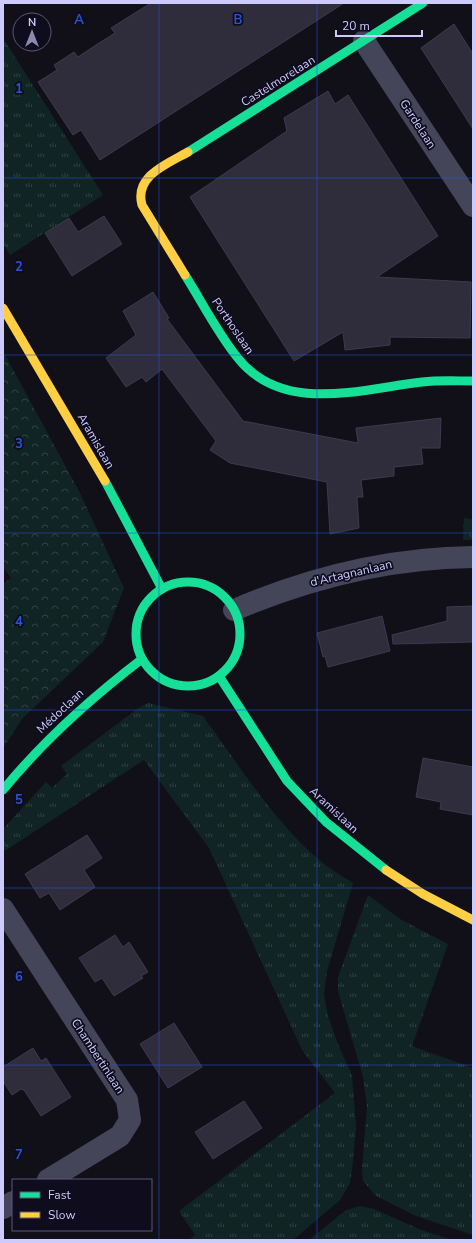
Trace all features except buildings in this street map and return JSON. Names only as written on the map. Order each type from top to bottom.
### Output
[{"type":"street","name":"Castelmorelaan","points":[[146,178],[364,42],[423,3]]},
{"type":"street","name":"Gardelaan","points":[[364,42],[473,206]]},
{"type":"street","name":"Porthoslaan","points":[[146,178],[139,190],[142,205],[237,357],[253,373],[272,385],[293,392],[345,394],[417,382],[473,381]]},
{"type":"street","name":"Aramislaan","points":[[3,308],[33,356],[111,491],[162,589]]},
{"type":"street","name":"d'Artagnanlaan","points":[[234,610],[296,586],[356,570],[422,559],[473,557]]},
{"type":"street","points":[[189,582],[202,584],[216,590],[226,598],[234,610],[239,622],[239,646],[235,658],[218,676],[206,684],[191,686],[176,685],[162,680],[151,671],[142,659],[136,640],[137,620],[146,602],[162,589],[175,584],[189,582]]},
{"type":"street","name":"Médoclaan","points":[[3,790],[40,746],[64,722],[99,692],[142,659]]},
{"type":"street","name":"Aramislaan","points":[[218,676],[286,780],[312,808],[347,840],[398,878],[426,896],[473,920]]},
{"type":"street","name":"Chambertinlaan","points":[[3,909],[127,1100],[130,1120],[120,1136],[50,1179]]},
{"type":"street","points":[[3,1208],[12,1203]]},
{"type":"green space","points":[[3,38],[103,195],[10,255],[3,244]]},
{"type":"green space","points":[[3,351],[79,491],[124,588],[103,642],[22,719],[3,748],[3,584],[11,578],[3,567]]},
{"type":"green space","points":[[464,518],[473,519],[473,540],[463,540]]},
{"type":"green space","points":[[148,703],[203,716],[257,791],[286,827],[322,862],[353,883],[327,971],[324,995],[328,1016],[339,1047],[352,1075],[356,1127],[350,1183],[340,1200],[293,1240],[189,1240],[195,1235],[179,1211],[335,1093],[302,1050],[209,848],[144,760],[3,852],[3,829],[46,782],[52,788],[67,774],[61,766],[137,709]]},
{"type":"green space","points":[[368,895],[400,919],[448,944],[412,1046],[473,1068],[473,1235],[416,1216],[376,1196],[363,1181],[362,1168],[367,1107],[363,1077],[338,991],[338,977]]},
{"type":"green space","points":[[360,1206],[374,1209],[419,1229],[452,1240],[309,1240],[346,1210]]},
{"type":"traffic: fast","points":[[188,152],[423,3]]},
{"type":"traffic: fast","points":[[185,275],[216,327],[237,357],[255,375],[276,386],[299,392],[324,394],[428,381],[473,381]]},
{"type":"traffic: fast","points":[[105,481],[162,589]]},
{"type":"traffic: fast","points":[[188,582],[208,586],[225,597],[236,614],[240,634],[236,654],[225,671],[208,682],[188,686],[168,682],[151,671],[140,654],[136,634],[140,614],[151,597],[168,586],[188,582]]},
{"type":"traffic: fast","points":[[3,790],[35,754],[69,720],[86,704],[142,659]]},
{"type":"traffic: fast","points":[[219,676],[287,781],[326,822],[386,870]]},
{"type":"traffic: slow","points":[[185,275],[142,205],[141,195],[143,186],[154,172],[188,152]]},
{"type":"traffic: slow","points":[[3,308],[105,481]]},
{"type":"traffic: slow","points":[[386,870],[423,894],[473,920]]}]
